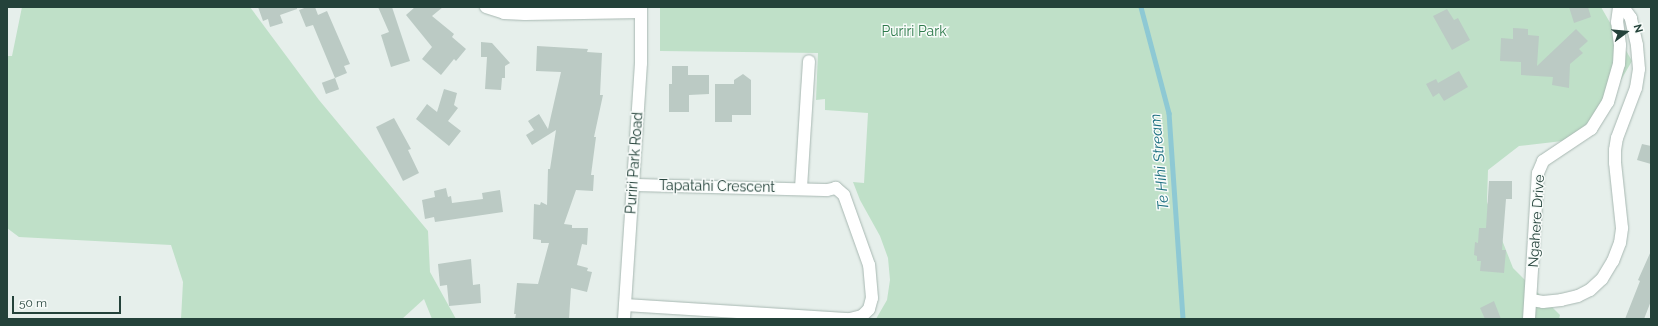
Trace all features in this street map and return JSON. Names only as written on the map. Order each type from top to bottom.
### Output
[{"type":"street","points":[[486,7],[504,13],[525,14],[641,10]]},
{"type":"street","name":"Ngahere Drive","points":[[1528,319],[1531,300],[1538,172],[1543,161],[1591,129],[1608,102],[1619,64],[1620,45],[1617,22],[1619,7]]},
{"type":"street","points":[[1531,300],[1543,302],[1561,300],[1578,296],[1590,290],[1602,279],[1613,261],[1620,243],[1622,228],[1615,164],[1615,150],[1617,138],[1636,88],[1639,69],[1637,45],[1631,18],[1623,7]]},
{"type":"street","name":"Puriri Park Road","points":[[624,319],[641,63],[641,10]]},
{"type":"street","points":[[801,188],[810,61]]},
{"type":"street","name":"Tapatahi Crescent","points":[[624,305],[850,318],[862,316],[869,309],[872,298],[869,265],[844,195],[836,188],[633,185]]},
{"type":"green space","points":[[22,7],[250,7],[319,100],[428,231],[430,272],[456,319],[432,319],[424,299],[402,319],[181,319],[183,282],[171,245],[19,237],[7,228],[7,56],[12,56]]},
{"type":"green space","name":"Puriri Park","points":[[660,7],[1601,7],[1632,61],[1604,109],[1571,140],[1519,146],[1488,170],[1487,202],[1513,268],[1560,315],[1559,319],[876,319],[887,300],[890,280],[888,258],[880,236],[860,200],[853,182],[864,183],[868,113],[825,110],[825,99],[816,100],[818,53],[660,51]]},
{"type":"building","points":[[258,7],[297,7],[297,9],[280,15],[283,23],[270,27],[268,19],[263,21]]},
{"type":"building","points":[[307,7],[315,7],[318,15],[327,11],[350,64],[344,66],[347,73],[335,78],[313,25],[306,27],[299,10]]},
{"type":"building","points":[[378,7],[392,7],[410,61],[391,67],[381,35],[389,32]]},
{"type":"building","points":[[415,7],[443,7],[432,16],[454,34],[452,37],[466,49],[456,61],[454,59],[441,75],[422,59],[432,47],[406,15]]},
{"type":"building","points":[[1569,7],[1588,7],[1591,17],[1574,23]]},
{"type":"building","points":[[1447,9],[1454,20],[1458,18],[1470,40],[1452,50],[1433,16]]},
{"type":"building","points":[[1513,28],[1528,29],[1528,35],[1539,36],[1537,66],[1576,29],[1588,41],[1579,49],[1583,53],[1570,64],[1569,88],[1552,85],[1553,77],[1521,75],[1521,62],[1500,61],[1501,38],[1513,39]]},
{"type":"building","points":[[481,42],[492,43],[510,63],[505,66],[505,78],[502,78],[501,90],[485,89],[487,57],[481,57]]},
{"type":"building","points":[[537,46],[588,49],[587,52],[602,53],[600,95],[603,95],[594,137],[596,137],[591,175],[594,175],[593,191],[576,190],[564,224],[572,225],[572,228],[588,228],[587,245],[582,244],[577,265],[588,268],[587,271],[592,272],[587,292],[571,288],[569,319],[515,319],[516,314],[514,314],[517,283],[538,284],[549,243],[541,243],[541,240],[533,239],[534,204],[540,205],[541,202],[547,205],[548,169],[550,169],[556,130],[532,145],[526,135],[534,130],[528,121],[539,114],[548,129],[561,72],[536,71]]},
{"type":"building","points":[[672,66],[688,66],[688,75],[709,75],[709,94],[689,95],[689,112],[669,112],[669,84],[672,84]]},
{"type":"building","points":[[1459,71],[1468,87],[1444,101],[1439,93],[1433,97],[1426,84],[1436,79],[1438,83]]},
{"type":"building","points":[[743,74],[751,80],[751,115],[732,115],[732,122],[715,122],[715,84],[734,84],[734,80]]},
{"type":"building","points":[[335,78],[339,89],[326,94],[322,83]]},
{"type":"building","points":[[444,89],[457,93],[454,105],[458,108],[448,121],[461,131],[449,146],[416,119],[427,104],[437,112]]},
{"type":"building","points":[[394,118],[411,149],[408,150],[419,173],[403,181],[376,127]]},
{"type":"building","points":[[1642,144],[1651,146],[1651,164],[1637,160]]},
{"type":"building","points":[[1489,181],[1512,181],[1512,199],[1506,199],[1502,250],[1506,250],[1504,273],[1480,271],[1481,261],[1477,261],[1477,256],[1474,255],[1475,242],[1478,243],[1479,228],[1486,228]]},
{"type":"building","points":[[446,188],[448,197],[451,196],[452,203],[483,199],[482,193],[500,190],[503,212],[435,222],[434,217],[425,219],[422,200],[435,197],[434,191]]},
{"type":"building","points":[[1651,251],[1651,301],[1644,319],[1625,319],[1640,281],[1638,280]]},
{"type":"building","points":[[471,259],[473,285],[480,284],[481,303],[449,306],[447,285],[440,286],[438,264]]},
{"type":"building","points":[[1494,301],[1501,319],[1485,319],[1480,308]]},
{"type":"waterway","name":"Te Hihi Stream","points":[[1141,7],[1169,113],[1183,319]]}]
